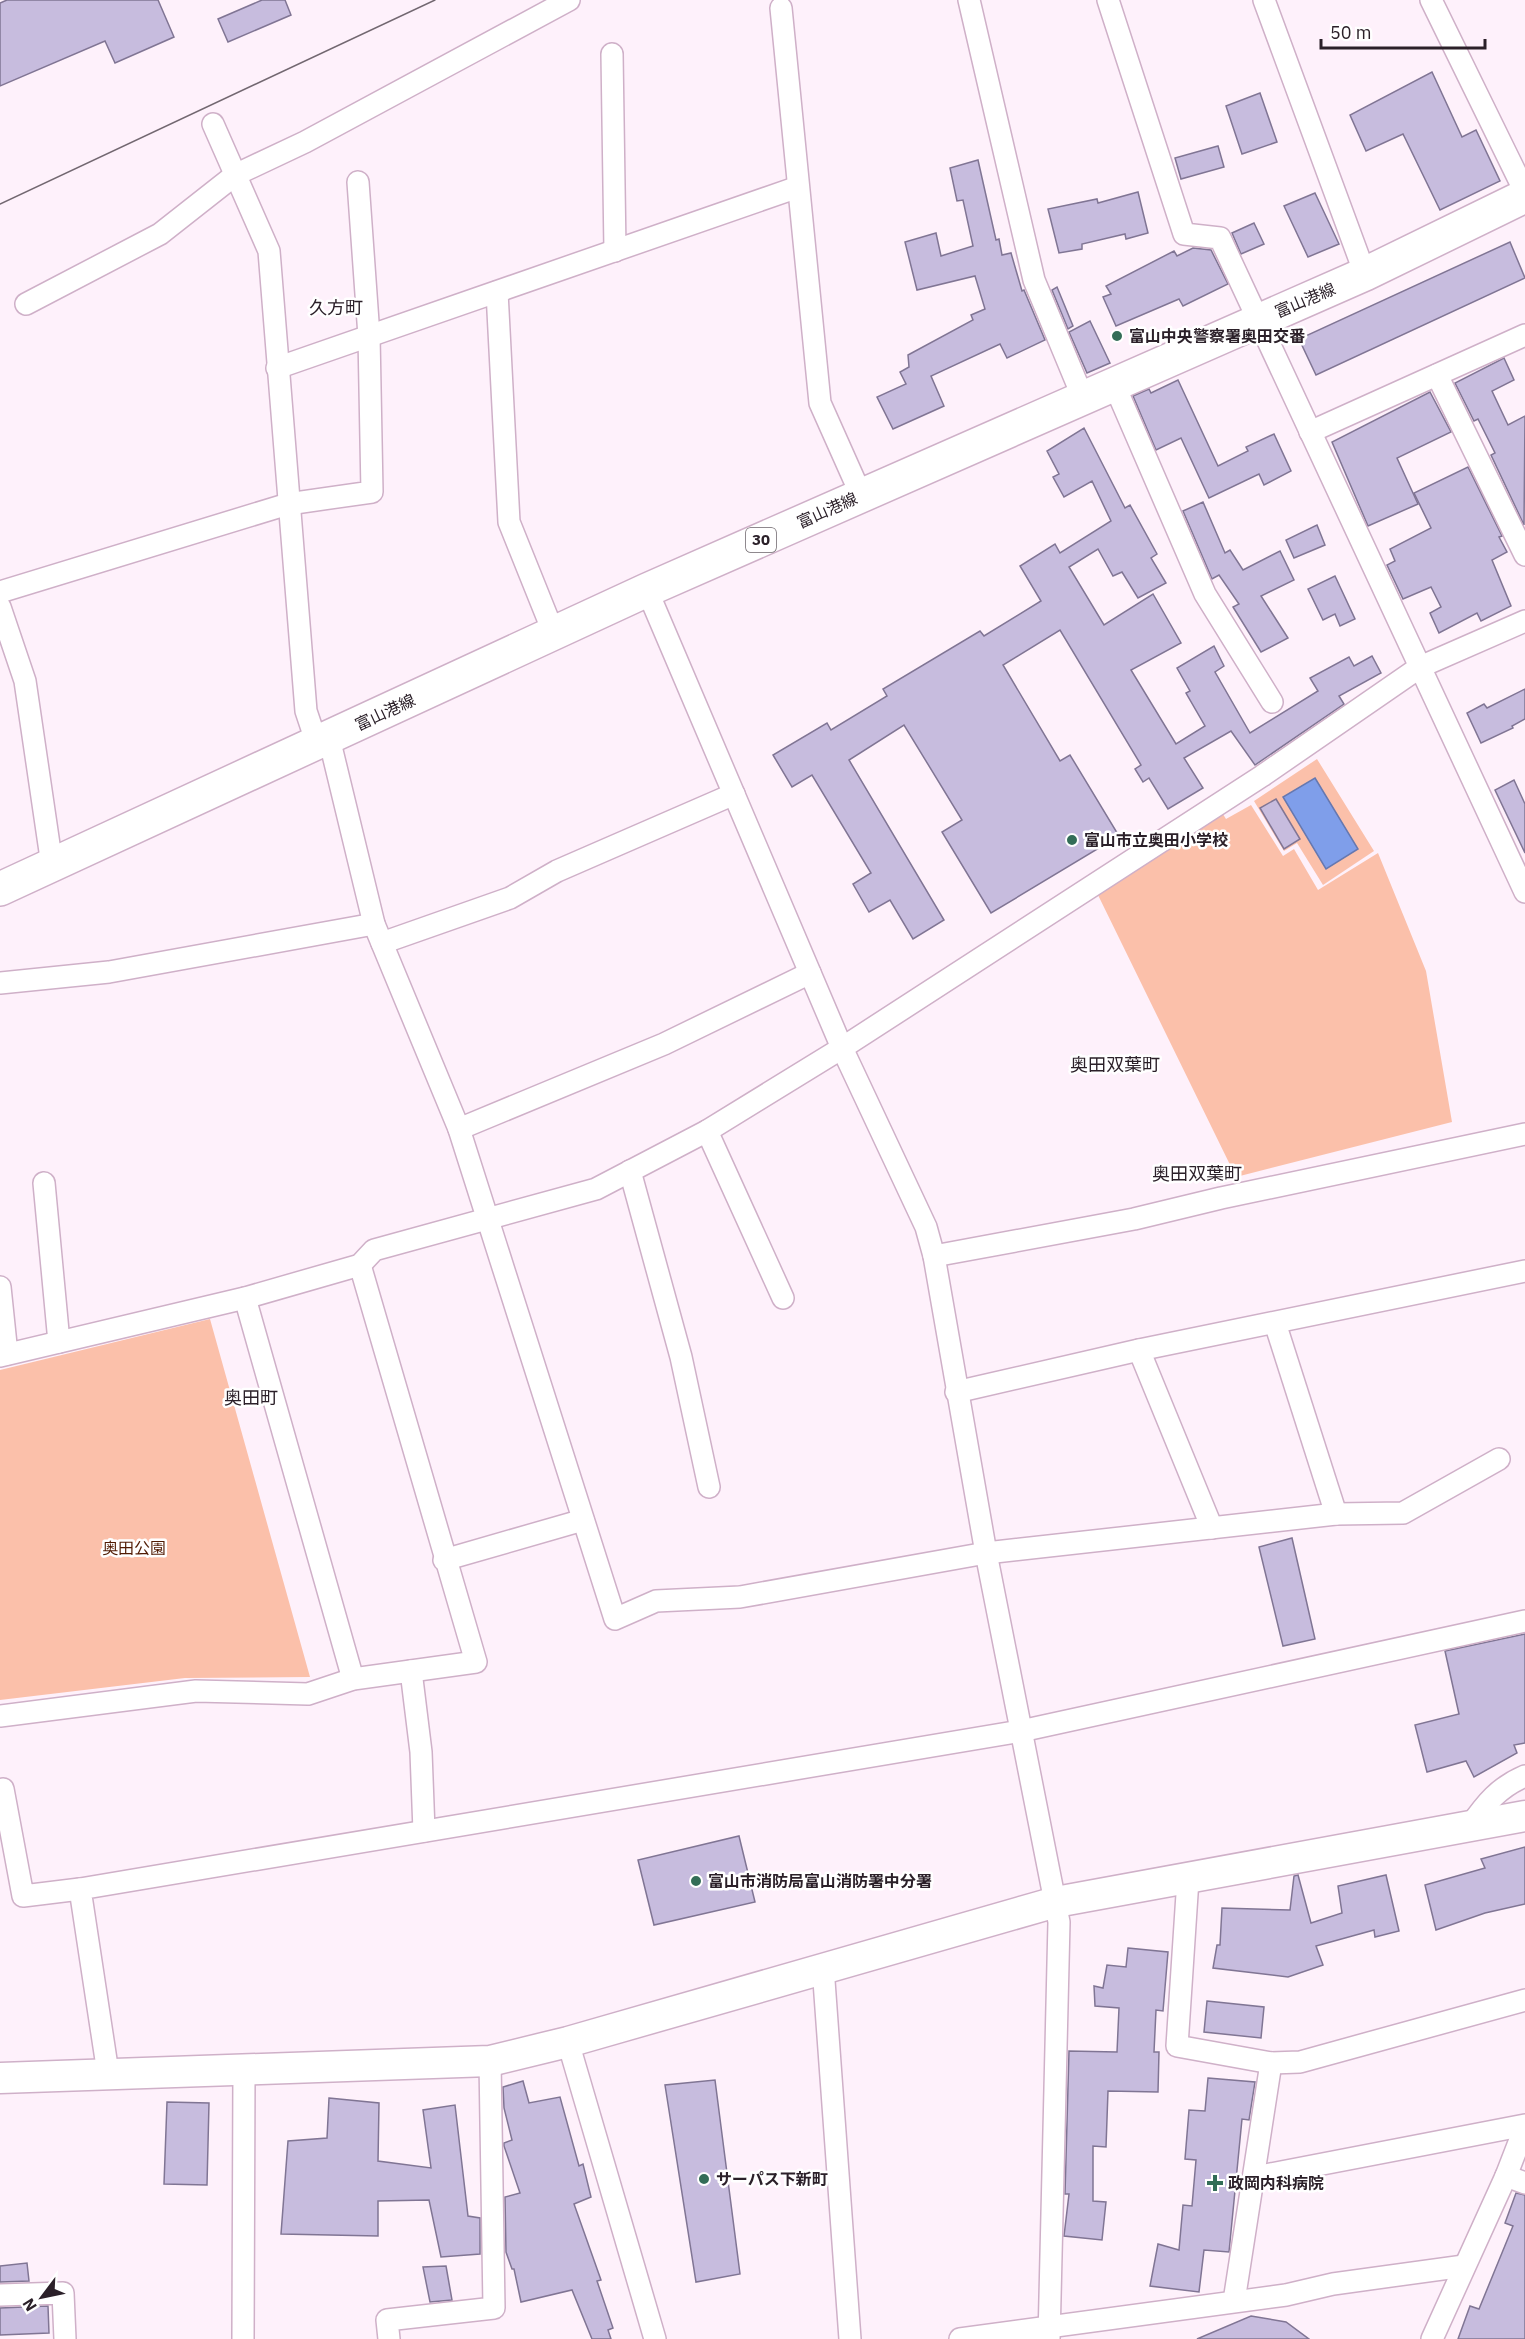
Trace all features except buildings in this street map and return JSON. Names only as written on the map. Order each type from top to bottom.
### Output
[{"type":"main road","name":"富山港線","points":[[0,889],[647,590],[1365,274],[1524,199]]},
{"type":"street","points":[[26,304],[160,234],[235,175],[305,142],[569,0]]},
{"type":"street","points":[[969,0],[1034,280],[1083,398]]},
{"type":"street","points":[[1108,0],[1184,234],[1220,238],[1420,667],[1519,864],[1525,892]]},
{"type":"street","points":[[1264,0],[1365,274]]},
{"type":"street","points":[[1431,0],[1524,199]]},
{"type":"street","points":[[781,8],[820,403],[861,495]]},
{"type":"street","points":[[612,54],[615,250]]},
{"type":"street","points":[[213,124],[269,251],[306,711],[323,741],[374,924],[459,1129],[615,1618],[656,1601],[740,1597],[986,1553],[1336,1514],[1403,1513],[1499,1459]]},
{"type":"street","points":[[0,592],[288,504],[372,492],[369,336],[358,182]]},
{"type":"street","points":[[277,368],[798,187]]},
{"type":"street","points":[[497,292],[509,522],[554,634]]},
{"type":"street","points":[[1310,432],[1525,335]]},
{"type":"street","points":[[1437,375],[1525,555]]},
{"type":"street","points":[[1114,384],[1205,594],[1272,702]]},
{"type":"street","points":[[647,590],[842,1048],[926,1227],[934,1256],[986,1553],[1059,1922],[1048,2333]]},
{"type":"street","points":[[0,607],[25,681],[52,865]]},
{"type":"street","points":[[0,1287],[4,1355],[245,1298],[360,1265],[374,1250],[596,1189],[707,1131],[842,1048],[1262,777],[1420,667],[1525,621]]},
{"type":"street","points":[[382,943],[510,898],[556,871],[734,794]]},
{"type":"street","points":[[0,983],[110,972],[374,924]]},
{"type":"street","points":[[459,1129],[664,1044],[810,973]]},
{"type":"street","points":[[707,1131],[783,1298]]},
{"type":"street","points":[[934,1256],[1134,1219],[1221,1198],[1525,1134]]},
{"type":"street","points":[[630,1171],[681,1357],[709,1487]]},
{"type":"street","points":[[44,1184],[59,1342]]},
{"type":"street","points":[[0,1716],[196,1691],[308,1694],[353,1679],[476,1662],[444,1560],[360,1265]]},
{"type":"street","points":[[956,1392],[1139,1350],[1525,1271]]},
{"type":"street","points":[[245,1298],[353,1679]]},
{"type":"street","points":[[1275,1323],[1336,1514]]},
{"type":"street","points":[[1139,1350],[1212,1528]]},
{"type":"street","points":[[444,1560],[583,1520]]},
{"type":"street","points":[[3,1789],[22,1896],[80,1889],[1021,1731],[1525,1621]]},
{"type":"street","points":[[411,1671],[422,1752],[424,1831]]},
{"type":"street","points":[[1470,1826],[1488,1800],[1509,1782],[1525,1776]]},
{"type":"street","points":[[0,2078],[490,2061],[568,2042],[1056,1902],[1525,1816]]},
{"type":"street","points":[[1188,1879],[1177,2046],[1271,2063],[1300,2062],[1525,2000]]},
{"type":"street","points":[[80,1889],[108,2073]]},
{"type":"street","points":[[823,1967],[850,2339]]},
{"type":"street","points":[[568,2042],[655,2339]]},
{"type":"street","points":[[389,2339],[387,2320],[494,2308],[490,2061]]},
{"type":"street","points":[[1234,2301],[1271,2063]]},
{"type":"street","points":[[243,2339],[244,2070]]},
{"type":"street","points":[[1255,2177],[1525,2126],[1516,2179],[1464,2266],[1432,2339]]},
{"type":"street","points":[[960,2339],[1048,2333],[1234,2301],[1464,2266]]},
{"type":"street","points":[[0,2295],[63,2293],[65,2339]]},
{"type":"green space","points":[[1317,759],[1374,851],[1323,885],[1297,843],[1284,851],[1254,801]]},
{"type":"green space","points":[[1251,805],[1283,856],[1294,849],[1318,890],[1378,853],[1426,971],[1452,1122],[1236,1177],[1098,895],[1221,811],[1226,819]]},
{"type":"green space","name":"奥田公園","points":[[210,1319],[310,1677],[185,1678],[0,1700],[0,1370]]},
{"type":"water","points":[[1315,778],[1358,849],[1326,869],[1283,797]]},
{"type":"tram line","points":[[0,204],[435,0]]},
{"type":"place","name":"富山中央警察署奥田交番","points":[[1117,336]]},
{"type":"place","name":"富山市立奥田小学校","points":[[1072,840]]},
{"type":"place","name":"富山市消防局富山消防署中分署","points":[[696,1881]]},
{"type":"place","name":"サーパス下新町","points":[[704,2179]]},
{"type":"place","name":"政岡内科病院","points":[[1215,2183]]},
{"type":"district","name":"久方町","points":[[336,308]]},
{"type":"district","name":"奥田双葉町","points":[[1115,1065]]},
{"type":"district","name":"奥田双葉町","points":[[1197,1174]]},
{"type":"district","name":"奥田町","points":[[251,1398]]}]
